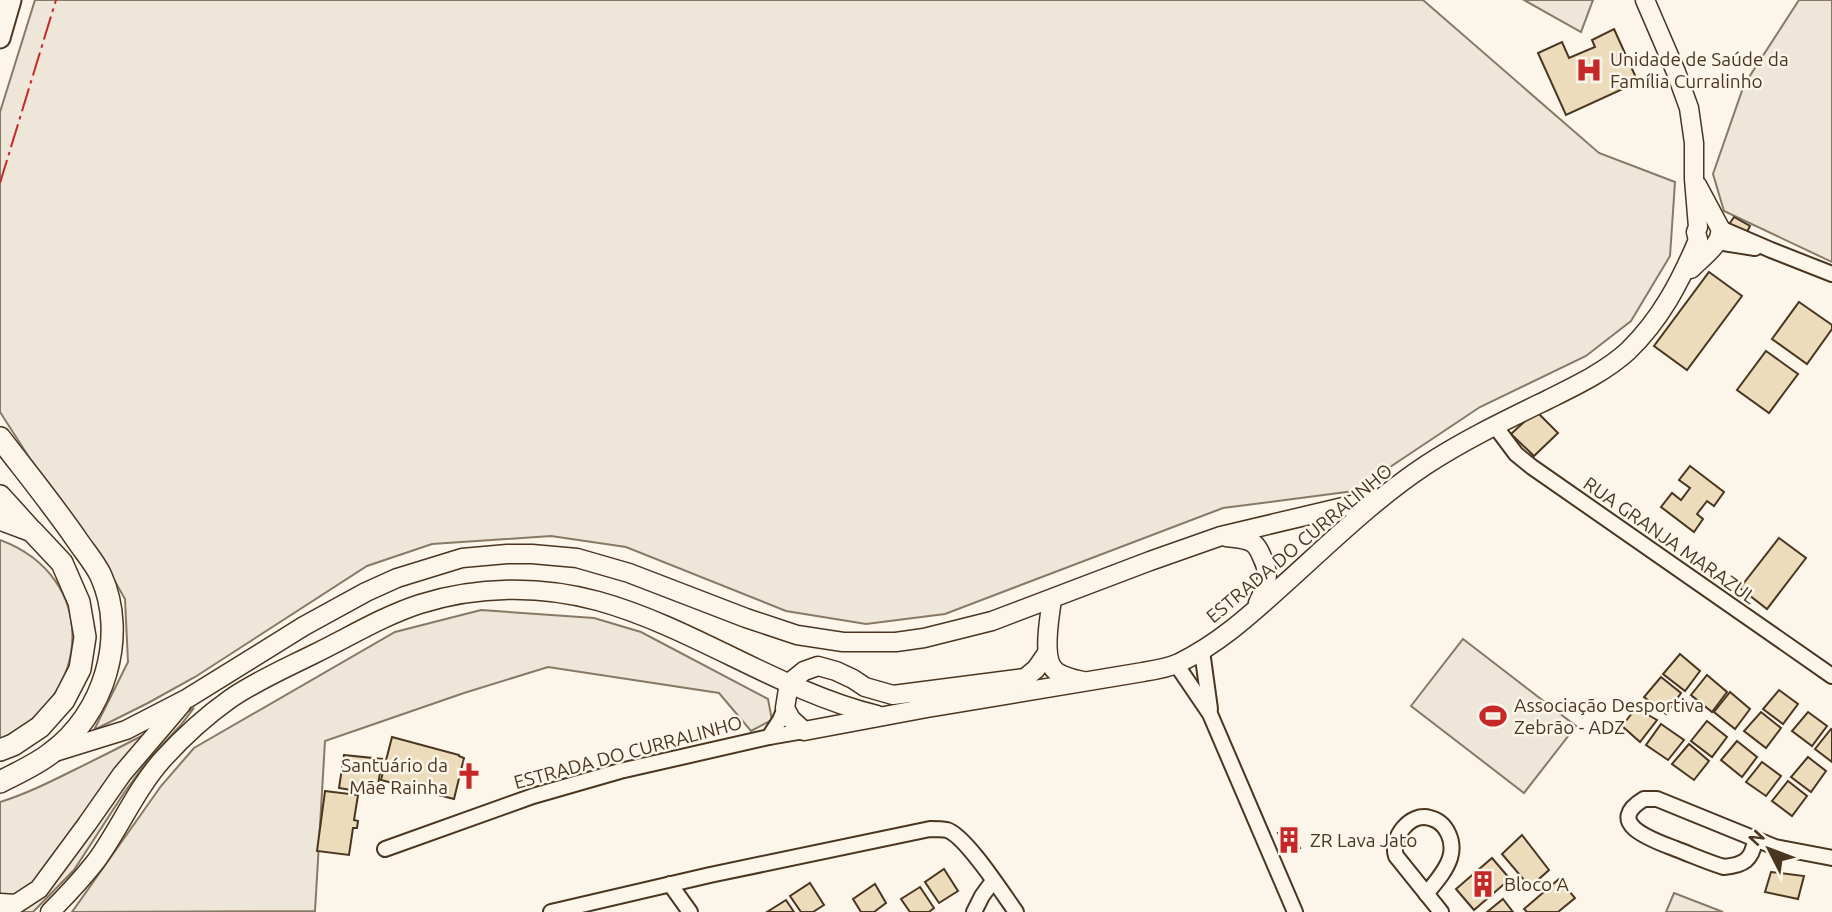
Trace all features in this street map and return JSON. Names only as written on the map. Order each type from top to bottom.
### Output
[{"type":"highway","points":[[0,12],[2,0]]},
{"type":"main road","points":[[0,38],[11,0]]},
{"type":"main road","points":[[0,438],[58,513],[100,575],[111,603],[112,636],[107,668],[96,701],[75,731],[52,753],[0,782]]},
{"type":"main road","points":[[0,451],[24,470]]},
{"type":"main road","points":[[0,496],[62,563],[79,602],[85,637],[80,669],[64,699],[40,727],[13,745],[0,750]]},
{"type":"main road","points":[[0,519],[32,531]]},
{"type":"street","name":"ESTRADA DO CURRALINHO","points":[[1645,0],[1689,108],[1694,143],[1698,233],[1681,279]]},
{"type":"street","name":"ESTRADA DO CURRALINHO","points":[[385,849],[533,796],[620,771],[769,737],[1143,672],[1176,664],[1202,651],[1231,632],[1381,498],[1424,466],[1471,438],[1588,379],[1626,352],[1652,324],[1681,279],[1718,235],[1694,179]]},
{"type":"street","points":[[1698,233],[1705,245],[1711,245],[1718,235],[1771,250],[1832,274]]},
{"type":"street","name":"RUA GRANJA MARAZUL","points":[[1494,426],[1516,454],[1532,467],[1832,677]]},
{"type":"street","points":[[52,753],[126,730],[188,698],[304,626],[366,592],[397,578],[462,558],[532,554],[597,562],[797,635],[843,642],[896,642],[992,621],[1221,536],[1381,498]]},
{"type":"street","points":[[1221,536],[1242,539],[1253,544],[1266,564],[1266,585],[1253,613]]},
{"type":"street","points":[[50,912],[96,861],[139,792],[162,761],[192,730],[231,699],[265,679],[391,615],[447,596],[506,589],[539,590],[598,601],[634,612],[851,709],[884,717]]},
{"type":"street","points":[[1052,599],[1048,663],[1061,675],[1087,682]]},
{"type":"street","points":[[1202,651],[1210,714]]},
{"type":"street","points":[[769,737],[785,708],[789,683],[804,671],[818,666],[836,671],[865,687],[893,695],[1025,678],[1036,669],[1047,653]]},
{"type":"street","points":[[1176,664],[1210,714],[1295,912]]},
{"type":"street","points":[[0,903],[16,904],[38,889],[122,774],[188,698]]},
{"type":"street","points":[[785,708],[791,719],[804,731]]},
{"type":"street","points":[[1755,839],[1747,860],[1736,866],[1724,867],[1643,835],[1631,825],[1629,814],[1638,802],[1657,799],[1755,839],[1774,847],[1832,858]]},
{"type":"street","points":[[1426,894],[1450,859],[1453,846],[1450,835],[1441,825],[1431,818],[1421,817],[1402,830],[1394,848],[1396,856],[1426,894],[1441,912]]},
{"type":"street","points":[[551,912],[930,829],[947,830],[957,836],[1016,912]]},
{"type":"street","points":[[974,912],[993,881]]},
{"type":"street","points":[[670,884],[690,912]]},
{"type":"shaded area","points":[[35,0],[1423,0],[1599,153],[1675,182],[1670,256],[1631,321],[1586,356],[1480,407],[1354,491],[1223,508],[945,614],[866,624],[786,611],[626,547],[551,536],[432,544],[367,566],[195,677],[94,730],[128,662],[125,599],[96,548],[50,490],[0,412],[0,112]]},
{"type":"shaded area","points":[[1524,0],[1593,0],[1581,32]]},
{"type":"shaded area","points":[[1799,0],[1832,0],[1832,262],[1724,211],[1713,174],[1744,85]]},
{"type":"shaded area","points":[[0,540],[33,557],[55,581],[68,608],[72,638],[67,668],[53,696],[31,720],[0,739]]},
{"type":"shaded area","points":[[481,610],[594,618],[641,632],[768,699],[772,720],[751,731],[719,693],[548,667],[325,741],[315,911],[72,912],[161,786],[194,748],[395,632]]},
{"type":"shaded area","name":"Associação Desportiva Zebrão - ADZ","points":[[1463,639],[1576,726],[1524,793],[1411,706]]},
{"type":"shaded area","points":[[194,708],[148,760],[74,870],[33,912],[0,912],[0,802],[56,779]]},
{"type":"shaded area","points":[[1674,893],[1723,912],[1666,912]]},
{"type":"building","name":"Unidade de Saúde da Família Curralinho","points":[[1614,29],[1638,82],[1566,115],[1538,53],[1562,42],[1569,58],[1595,47],[1592,40]]},
{"type":"building","points":[[1734,217],[1750,226],[1746,234],[1728,226]]},
{"type":"building","points":[[1709,272],[1742,296],[1687,370],[1654,346]]},
{"type":"building","points":[[1799,302],[1832,325],[1832,329],[1807,364],[1772,339]]},
{"type":"building","points":[[1766,351],[1798,374],[1769,413],[1737,390]]},
{"type":"building","points":[[1536,411],[1558,433],[1534,456],[1511,434]]},
{"type":"building","points":[[1690,466],[1724,492],[1714,506],[1707,501],[1697,514],[1703,519],[1694,532],[1661,507],[1672,493],[1681,500],[1690,488],[1679,480]]},
{"type":"building","points":[[1779,538],[1806,558],[1767,609],[1740,588]]},
{"type":"building","points":[[1680,654],[1700,671],[1685,691],[1663,674]]},
{"type":"building","points":[[1707,675],[1727,692],[1712,712],[1691,695]]},
{"type":"building","points":[[1661,677],[1681,693],[1666,714],[1644,697]]},
{"type":"building","points":[[1779,690],[1798,704],[1783,724],[1763,709]]},
{"type":"building","points":[[1730,692],[1750,709],[1735,729],[1714,712]]},
{"type":"building","points":[[1636,708],[1657,720],[1640,742],[1622,726]]},
{"type":"building","points":[[1761,712],[1781,728],[1766,748],[1744,731]]},
{"type":"building","points":[[1808,712],[1827,726],[1812,746],[1792,731]]},
{"type":"building","points":[[1707,721],[1727,737],[1712,757],[1691,741]]},
{"type":"building","points":[[1661,724],[1684,740],[1668,760],[1646,745]]},
{"type":"building","points":[[1832,730],[1832,762],[1815,749]]},
{"type":"building","points":[[392,737],[464,758],[454,799],[381,780]]},
{"type":"building","points":[[1737,741],[1757,757],[1742,777],[1721,760]]},
{"type":"building","points":[[1689,744],[1709,761],[1694,780],[1672,764]]},
{"type":"building","points":[[344,755],[382,759],[378,786],[370,785],[369,793],[339,788]]},
{"type":"building","points":[[1808,757],[1826,771],[1811,792],[1791,777]]},
{"type":"building","points":[[1762,762],[1781,776],[1766,796],[1746,782]]},
{"type":"building","points":[[1788,781],[1807,796],[1792,816],[1772,801]]},
{"type":"building","points":[[325,791],[358,795],[354,820],[358,821],[357,828],[353,828],[349,855],[317,851]]},
{"type":"building","name":"ZR Lava Jato","points":[[1289,827],[1300,848],[1289,854],[1278,833]]},
{"type":"building","points":[[1522,835],[1549,870],[1530,887],[1502,854]]},
{"type":"building","name":"Bloco A","points":[[1492,858],[1510,879],[1474,910],[1456,889]]},
{"type":"building","points":[[944,869],[958,891],[939,903],[925,882]]},
{"type":"building","points":[[1771,872],[1804,876],[1798,899],[1765,892]]},
{"type":"building","points":[[1559,879],[1575,898],[1558,912],[1527,912],[1524,909]]},
{"type":"building","points":[[810,883],[824,905],[813,912],[801,912],[790,896]]},
{"type":"building","points":[[875,884],[886,903],[874,912],[861,912],[853,899]]},
{"type":"building","points":[[920,887],[934,908],[929,912],[910,912],[901,899]]},
{"type":"building","points":[[1503,899],[1513,912],[1487,912]]},
{"type":"building","points":[[786,900],[794,912],[767,912]]},
{"type":"power","points":[[0,183],[56,0]]},
{"type":"place","name":"Unidade de Saúde da Família Curralinho","points":[[1589,70]]},
{"type":"place","name":"Associação Desportiva Zebrão - ADZ","points":[[1493,716]]},
{"type":"place","name":"Santuário da Mãe Rainha","points":[[469,776]]},
{"type":"place","name":"ZR Lava Jato","points":[[1289,840]]},
{"type":"place","name":"Bloco A","points":[[1483,884]]}]
